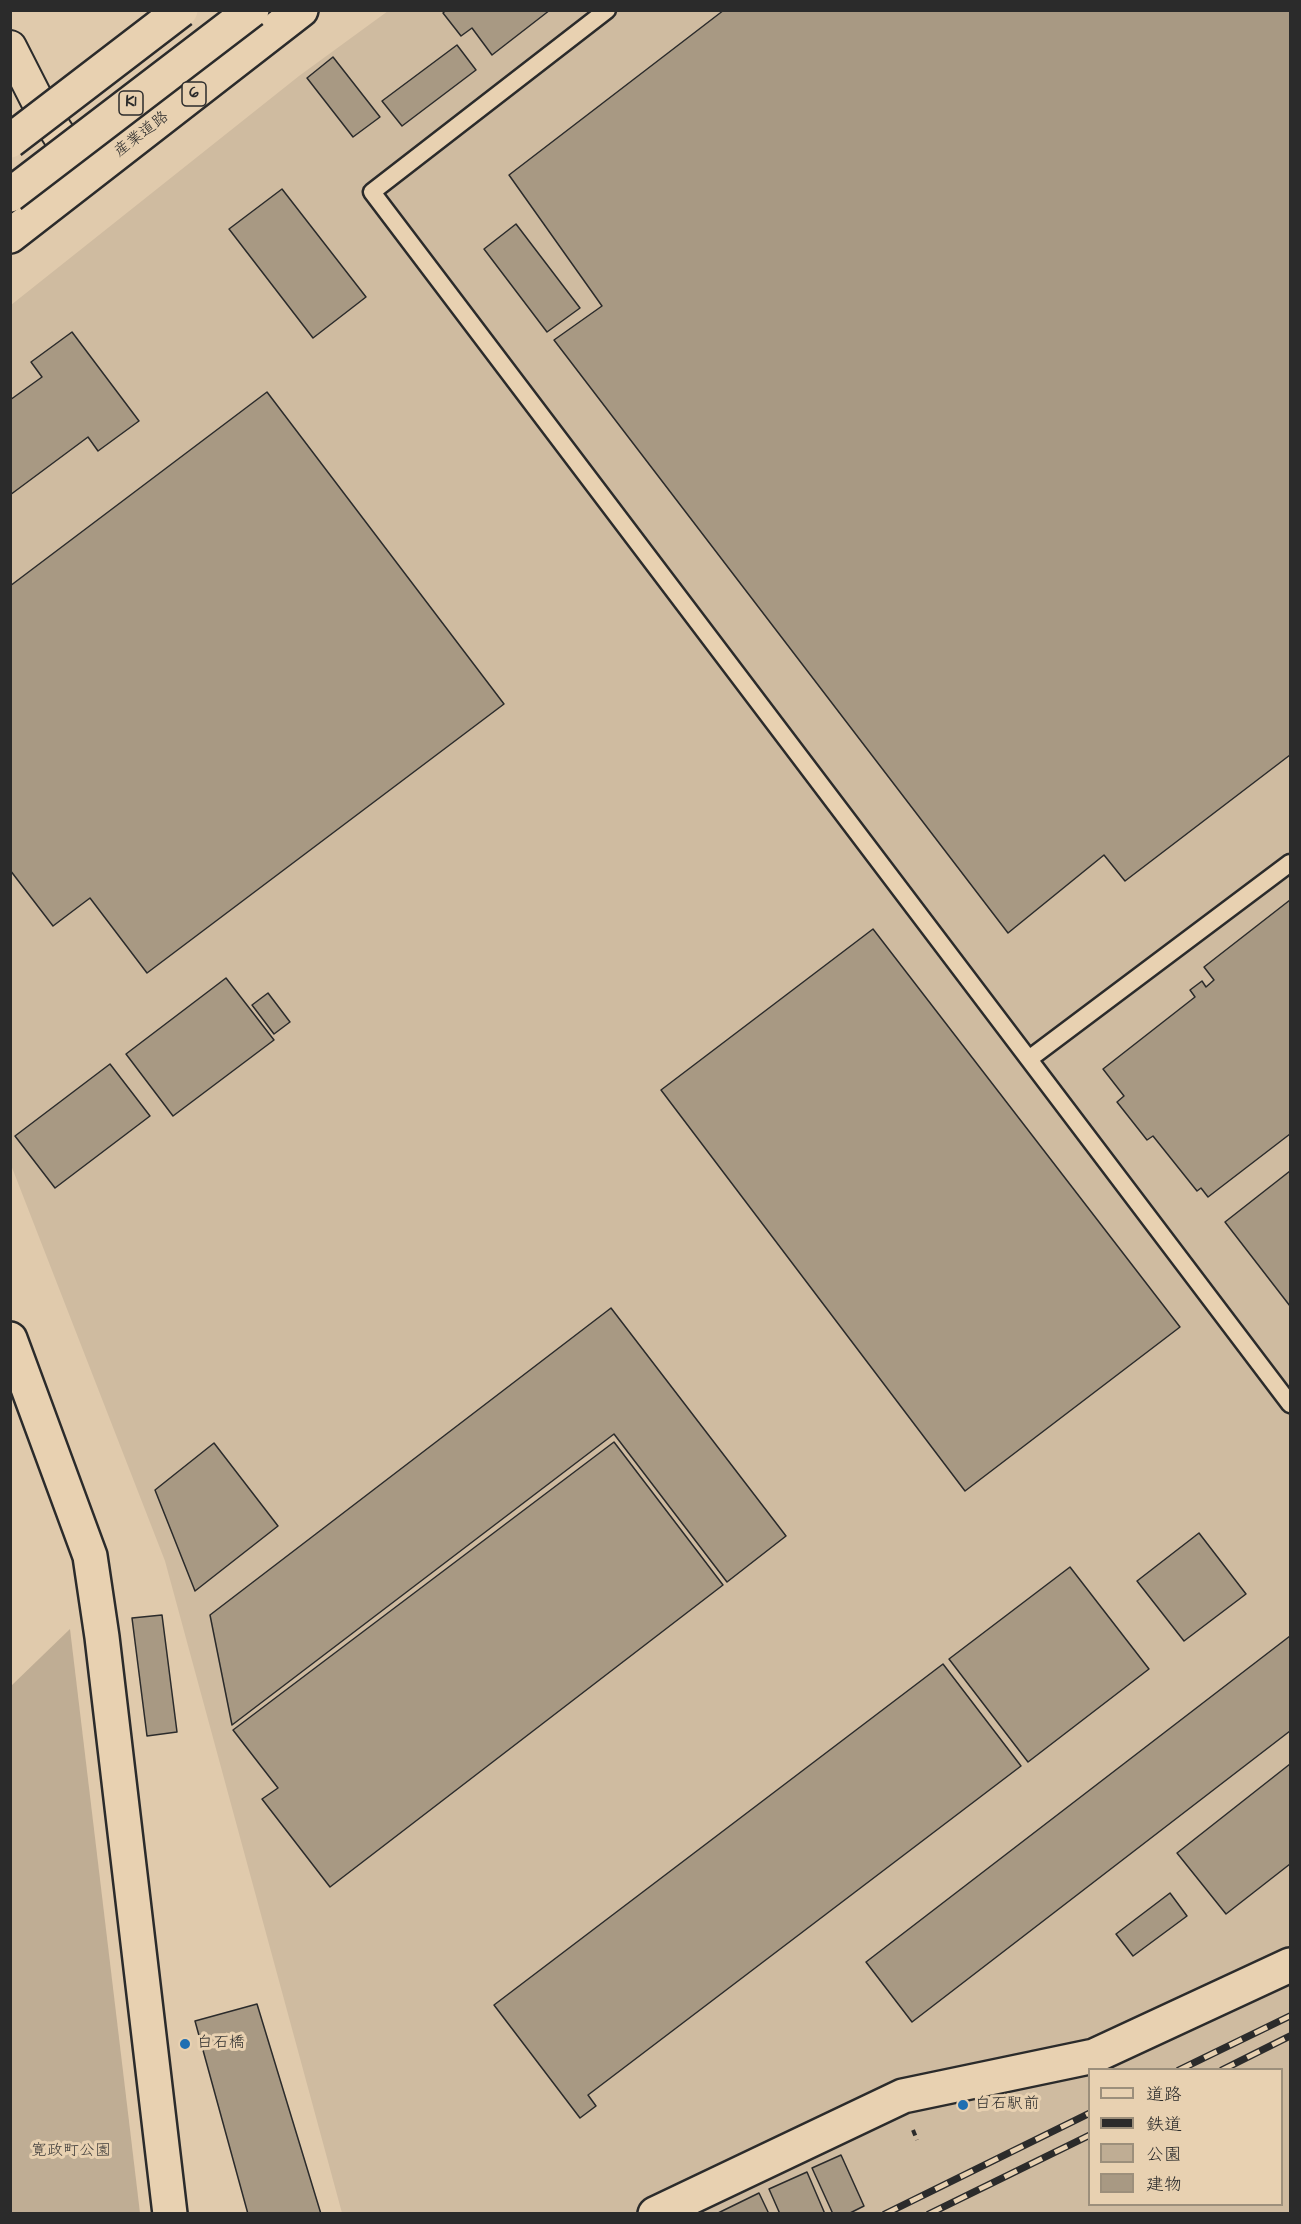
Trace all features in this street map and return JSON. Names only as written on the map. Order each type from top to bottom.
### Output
[{"type":"main road","points":[[10,129],[166,10]]},
{"type":"main road","points":[[10,141],[181,10]]},
{"type":"main road","name":"K1","points":[[10,195],[252,10]]},
{"type":"main road","name":"産業道路","points":[[10,236],[301,10]]},
{"type":"main road","points":[[10,1339],[90,1556],[105,1660],[170,2214]]},
{"type":"main road","points":[[655,2214],[903,2096],[1094,2056],[1290,1965]]},
{"type":"street","points":[[10,47],[40,106],[87,178]]},
{"type":"street","points":[[10,92],[40,106]]},
{"type":"lane","points":[[607,10],[372,192],[1290,1404]]},
{"type":"lane","points":[[1029,1059],[1290,863]]},
{"type":"shaded area","points":[[388,11],[1290,11],[1290,2213],[342,2213],[165,1561],[11,1165],[11,305],[299,76]]},
{"type":"green space","name":"寛政町公園","points":[[70,1629],[140,2213],[11,2213],[11,1686]]},
{"type":"building","points":[[446,10],[550,10],[492,55],[472,28],[461,36],[443,13]]},
{"type":"building","points":[[724,10],[1290,10],[1290,755],[1125,881],[1104,855],[1008,933],[554,340],[602,306],[509,175]]},
{"type":"building","points":[[457,45],[476,70],[402,126],[382,101]]},
{"type":"building","points":[[333,57],[380,117],[353,137],[307,78]]},
{"type":"building","points":[[282,189],[366,297],[313,338],[229,229]]},
{"type":"building","points":[[516,224],[580,308],[547,332],[484,249]]},
{"type":"building","points":[[72,332],[139,421],[98,451],[88,437],[10,495],[10,400],[42,377],[31,362]]},
{"type":"building","points":[[267,392],[504,704],[147,973],[90,898],[53,926],[10,870],[10,586]]},
{"type":"building","points":[[1290,900],[1290,1134],[1208,1197],[1201,1188],[1197,1191],[1153,1136],[1147,1140],[1117,1102],[1124,1096],[1103,1069],[1195,997],[1190,990],[1202,981],[1206,987],[1214,980],[1204,967]]},
{"type":"building","points":[[873,929],[1180,1327],[965,1491],[661,1090]]},
{"type":"building","points":[[226,978],[274,1040],[173,1116],[126,1054]]},
{"type":"building","points":[[268,993],[290,1022],[274,1034],[252,1005]]},
{"type":"building","points":[[110,1064],[150,1116],[55,1188],[15,1136]]},
{"type":"building","points":[[1290,1171],[1290,1306],[1225,1222]]},
{"type":"building","points":[[611,1308],[786,1536],[727,1582],[614,1434],[232,1725],[210,1615]]},
{"type":"building","points":[[614,1442],[723,1585],[330,1887],[262,1799],[278,1788],[233,1730]]},
{"type":"building","points":[[214,1443],[278,1526],[195,1591],[155,1490]]},
{"type":"building","points":[[1199,1533],[1246,1594],[1184,1641],[1137,1581]]},
{"type":"building","points":[[1070,1567],[1149,1669],[1028,1762],[949,1659]]},
{"type":"building","points":[[162,1615],[177,1732],[147,1736],[132,1618]]},
{"type":"building","points":[[1290,1636],[1290,1731],[912,2022],[866,1962]]},
{"type":"building","points":[[943,1664],[1021,1766],[588,2095],[596,2106],[580,2118],[494,2005]]},
{"type":"building","points":[[1290,1764],[1290,1864],[1226,1914],[1177,1853]]},
{"type":"building","points":[[1170,1893],[1187,1916],[1133,1956],[1116,1934]]},
{"type":"building","points":[[257,2004],[321,2214],[248,2214],[195,2021]]},
{"type":"building","points":[[841,2155],[864,2206],[848,2214],[833,2214],[812,2168]]},
{"type":"building","points":[[807,2172],[825,2214],[780,2214],[769,2189]]},
{"type":"building","points":[[759,2193],[769,2214],[716,2214]]},
{"type":"railway","points":[[1183,2068],[1290,2016]]},
{"type":"railway","points":[[1226,2068],[1290,2036]]},
{"type":"railway","points":[[885,2214],[1088,2114]]},
{"type":"railway","points":[[929,2214],[1088,2136]]},
{"type":"place","name":"白石橋","points":[[185,2044]]},
{"type":"place","name":"白石駅前","points":[[963,2105]]}]
